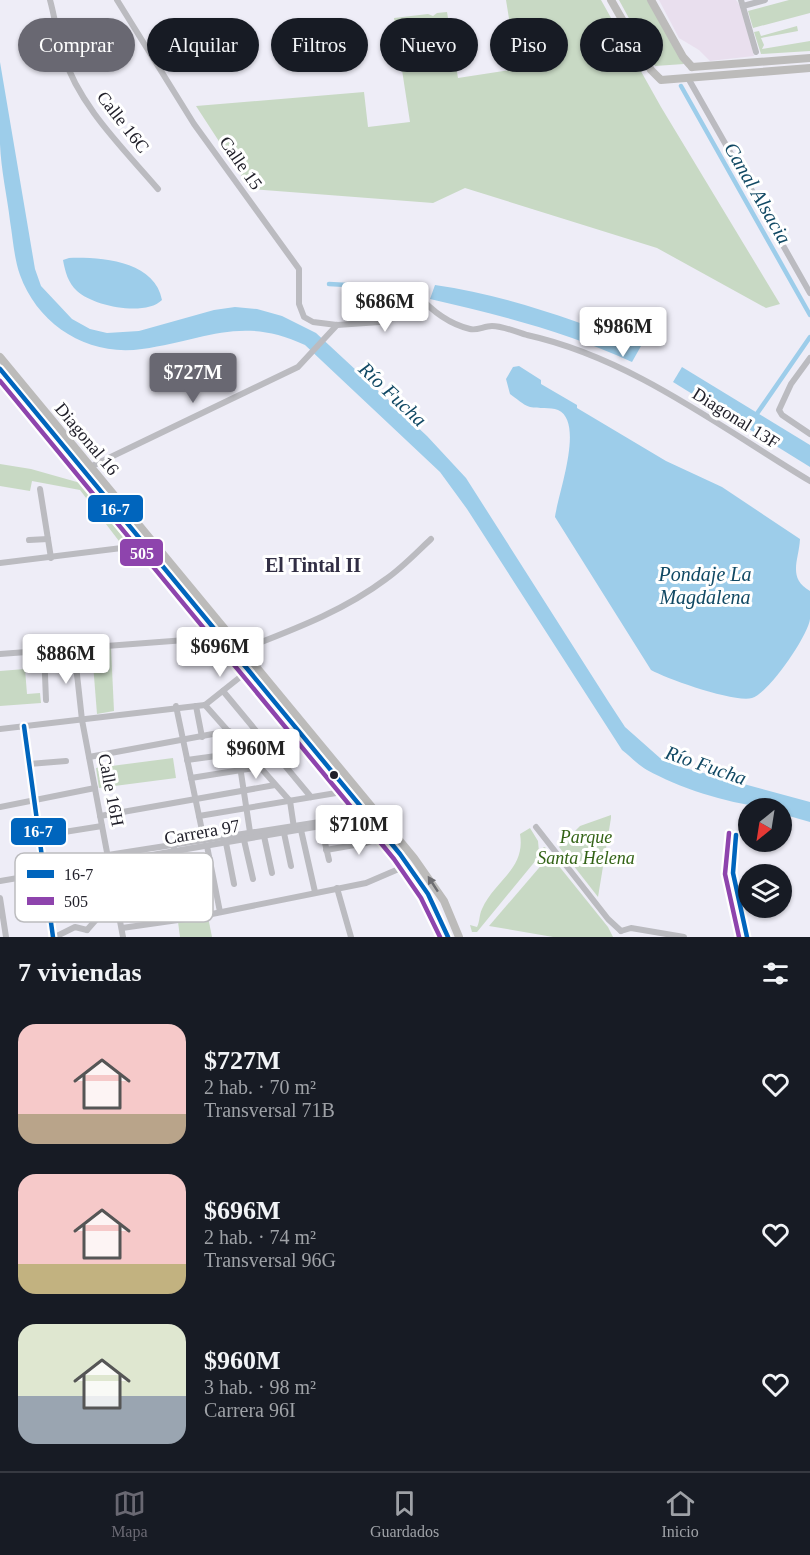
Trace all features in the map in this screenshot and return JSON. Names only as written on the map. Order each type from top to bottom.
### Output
[{"type":"main road","points":[[610,0],[651,70],[659,78],[668,81],[810,68]]},
{"type":"main road","points":[[651,0],[683,57],[692,67]]},
{"type":"main road","points":[[692,67],[810,58]]},
{"type":"main road","points":[[688,78],[692,67]]},
{"type":"main road","name":"Diagonal 16","points":[[0,357],[422,867],[444,901],[459,937]]},
{"type":"main road","name":"Diagonal 16","points":[[0,369],[375,823],[408,865],[433,904],[448,937]]},
{"type":"street","name":"Calle 16C","points":[[50,0],[63,54],[75,82],[116,140],[158,189]]},
{"type":"street","name":"Calle 15","points":[[117,0],[194,124],[299,269],[297,287],[300,311],[313,322],[337,325],[386,321],[416,294]]},
{"type":"street","points":[[756,52],[742,3],[765,0]]},
{"type":"street","points":[[688,78],[810,293]]},
{"type":"street","name":"Diagonal 13F","points":[[416,294],[437,313],[471,330],[492,326],[531,336],[576,350],[637,377],[659,388],[810,481]]},
{"type":"street","points":[[90,466],[298,367],[308,360],[337,325]]},
{"type":"street","points":[[810,358],[791,384],[779,410],[782,416],[810,434]]},
{"type":"street","points":[[40,489],[51,558]]},
{"type":"street","points":[[29,540],[48,538]]},
{"type":"street","points":[[241,650],[317,621],[350,603],[388,578],[431,539]]},
{"type":"street","points":[[0,562],[51,558],[146,545]]},
{"type":"street","points":[[0,654],[199,639],[213,627]]},
{"type":"street","name":"Calle 16H","points":[[74,647],[82,720],[108,853]]},
{"type":"street","points":[[44,650],[46,700]]},
{"type":"street","points":[[0,729],[176,706],[205,705],[249,670]]},
{"type":"street","points":[[223,692],[311,797]]},
{"type":"street","points":[[205,705],[290,801],[315,892]]},
{"type":"street","points":[[176,706],[208,853]]},
{"type":"street","points":[[196,706],[202,737]]},
{"type":"street","points":[[24,726],[41,853]]},
{"type":"street","points":[[89,757],[229,731]]},
{"type":"street","points":[[191,778],[260,767],[303,735]]},
{"type":"street","points":[[236,739],[250,832]]},
{"type":"street","points":[[188,760],[238,753]]},
{"type":"street","points":[[29,764],[66,761]]},
{"type":"street","points":[[100,816],[275,785]]},
{"type":"street","points":[[0,807],[95,788]]},
{"type":"street","points":[[199,816],[311,797],[351,794]]},
{"type":"street","name":"Carrera 97","points":[[120,853],[173,844],[226,843],[284,833],[348,817],[353,810],[351,794]]},
{"type":"street","name":"Carrera 97","points":[[169,853],[250,832],[296,829],[350,821],[375,823]]},
{"type":"street","points":[[39,836],[102,826]]},
{"type":"street","points":[[321,826],[329,860]]},
{"type":"street","points":[[536,827],[620,934],[631,928],[684,937]]},
{"type":"street","points":[[284,833],[291,866]]},
{"type":"street","points":[[736,835],[732,848],[732,872],[747,937]]},
{"type":"street","points":[[264,836],[272,873]]},
{"type":"street","points":[[326,850],[366,843],[385,836]]},
{"type":"street","points":[[244,840],[253,879]]},
{"type":"street","points":[[226,843],[234,884]]},
{"type":"street","points":[[173,844],[175,852]]},
{"type":"street","points":[[213,914],[366,883],[408,865]]},
{"type":"street","points":[[213,878],[220,912]]},
{"type":"street","name":"Carrera 97","points":[[0,881],[15,879]]},
{"type":"street","points":[[337,888],[351,937]]},
{"type":"street","points":[[0,898],[6,937]]},
{"type":"street","points":[[51,922],[54,937],[75,927],[87,934]]},
{"type":"street","name":"Calle 16H","points":[[121,922],[123,937]]},
{"type":"street","points":[[122,928],[164,922]]},
{"type":"shaded area","points":[[659,0],[736,0],[741,7],[754,56],[710,61],[699,50],[679,38]]},
{"type":"green space","points":[[506,0],[601,0],[611,18],[580,18],[580,72],[641,72],[780,304],[766,308],[657,248],[465,188],[433,203],[250,189],[196,106],[364,92],[368,127],[410,122],[402,72],[457,72],[458,78],[497,72],[568,72],[568,18],[509,18]]},
{"type":"green space","points":[[619,0],[647,0],[657,18],[629,18]]},
{"type":"green space","points":[[789,0],[810,0],[810,13],[753,28],[748,11]]},
{"type":"green space","points":[[447,12],[448,18],[394,18],[428,14],[433,16]]},
{"type":"green space","points":[[797,26],[798,31],[761,38],[764,45],[762,49],[810,41],[810,51],[761,54],[754,32],[759,31],[761,36]]},
{"type":"green space","points":[[663,28],[684,64],[663,65]]},
{"type":"green space","points":[[0,464],[31,469],[84,484],[132,544],[122,545],[80,490],[32,481],[30,491],[0,486]]},
{"type":"green space","points":[[111,648],[114,711],[97,714],[92,651]]},
{"type":"green space","points":[[25,669],[27,694],[40,693],[41,703],[0,706],[0,671]]},
{"type":"green space","points":[[173,758],[176,778],[99,788],[96,768]]},
{"type":"green space","name":"Parque Santa Helena","points":[[611,815],[598,897],[559,847],[580,826]]},
{"type":"green space","points":[[530,828],[538,841],[539,852],[544,847],[546,848],[477,932],[472,932],[470,925],[477,927],[487,899],[514,866],[521,846],[520,834]]},
{"type":"green space","points":[[550,855],[608,927],[613,937],[553,937],[489,926]]},
{"type":"green space","points":[[178,922],[209,922],[212,937],[180,937]]},
{"type":"water","points":[[0,62],[35,269],[41,286],[72,319],[90,329],[107,333],[139,331],[214,310],[235,307],[257,309],[282,316],[316,333],[427,436],[466,478],[625,727],[660,758],[685,768],[810,802],[810,822],[792,817],[792,798],[738,798],[738,803],[695,791],[644,768],[622,750],[467,509],[440,472],[305,345],[282,336],[242,331],[224,332],[142,349],[122,350],[103,348],[84,342],[52,322],[28,293],[16,262],[0,144]]},
{"type":"water","points":[[69,258],[111,261],[138,269],[157,287],[162,300],[144,308],[132,309],[95,301],[77,291],[71,284],[63,260]]},
{"type":"water","points":[[435,285],[514,302],[641,346],[632,362],[608,351],[533,325],[430,299]]},
{"type":"water","name":"Pondaje La Magdalena","points":[[519,366],[541,380],[541,384],[577,405],[577,408],[666,461],[722,487],[800,539],[796,574],[803,586],[810,591],[808,627],[777,676],[759,694],[743,699],[717,694],[651,670],[555,517],[568,459],[569,429],[566,417],[558,410],[530,407],[510,394],[506,379],[513,367]]},
{"type":"water","points":[[682,367],[810,445],[810,467],[673,382]]},
{"type":"waterway","name":"Canal Alsacia","points":[[681,86],[810,315]]},
{"type":"waterway","points":[[329,284],[366,286]]},
{"type":"waterway","name":"Canal Alsacia","points":[[754,418],[810,337]]},
{"type":"transit line","name":"16-7","points":[[0,369],[400,854],[428,894],[448,937]]},
{"type":"transit line","name":"505","points":[[0,381],[394,859],[421,898],[440,937]]},
{"type":"transit line","name":"16-7","points":[[24,726],[41,853]]},
{"type":"transit line","name":"505","points":[[729,833],[725,874],[739,937]]},
{"type":"transit line","name":"16-7","points":[[736,835],[733,873],[747,937]]},
{"type":"transit line","name":"16-7","points":[[51,922],[53,937]]},
{"type":"district","name":"El Tintal II","points":[[313,565]]},
{"type":"water label","name":"Río Fucha","points":[[393,394]]},
{"type":"water label","name":"Río Fucha","points":[[706,765]]}]
